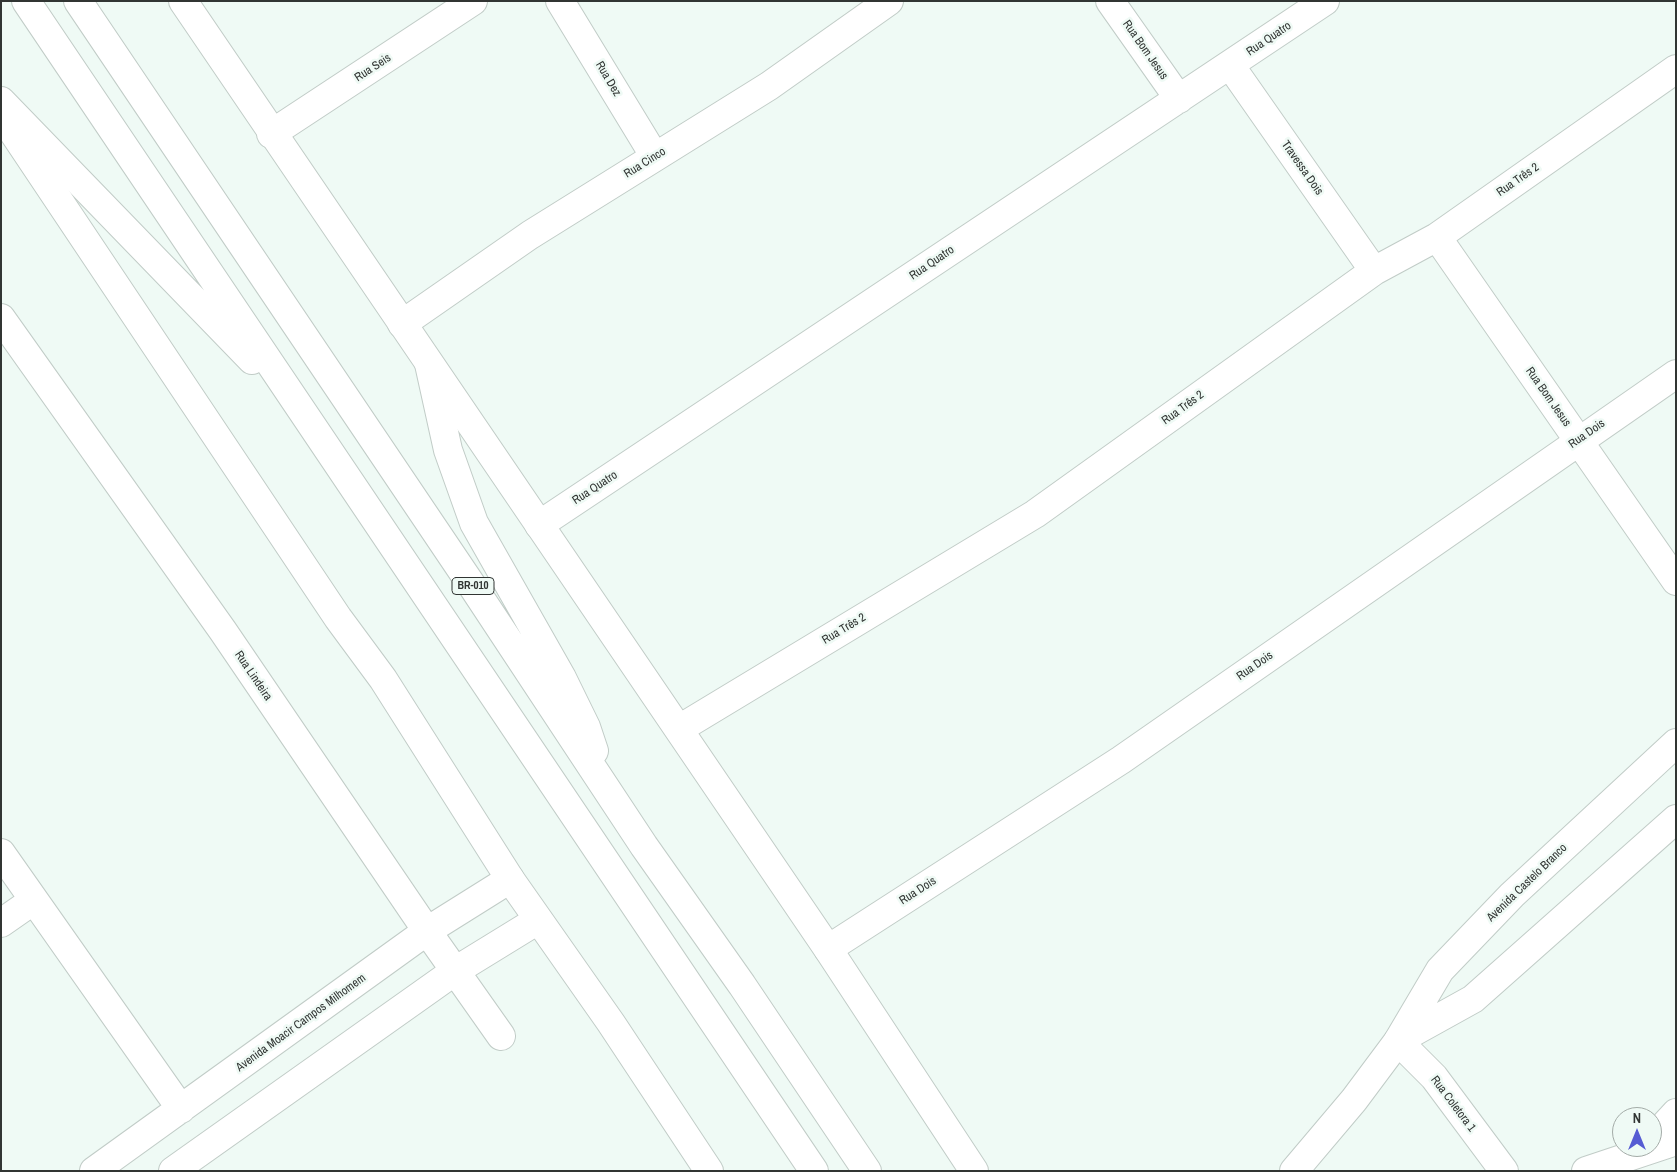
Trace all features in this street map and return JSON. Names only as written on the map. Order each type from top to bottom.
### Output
[{"type":"main road","points":[[26,1],[814,1171]]},
{"type":"main road","name":"BR-010","points":[[78,1],[468,579],[610,795],[867,1171]]},
{"type":"main road","points":[[183,1],[271,134],[828,949],[974,1171]]},
{"type":"main road","name":"Rua Seis","points":[[271,134],[473,1]]},
{"type":"main road","name":"Rua Dez","points":[[560,1],[655,157]]},
{"type":"main road","name":"Rua Cinco","points":[[402,324],[530,235],[769,86],[889,1]]},
{"type":"main road","name":"Rua Bom Jesus","points":[[1110,1],[1179,99]]},
{"type":"main road","name":"Rua Quatro","points":[[538,525],[1324,1]]},
{"type":"main road","name":"Travessa Dois","points":[[1230,65],[1374,271]]},
{"type":"main road","name":"Rua Três 2","points":[[679,729],[1035,514],[1374,271],[1437,237],[1676,69]]},
{"type":"main road","points":[[1,101],[303,412]]},
{"type":"main road","points":[[1,114],[333,610],[383,679],[510,879],[611,1023],[708,1171]]},
{"type":"main road","name":"Rua Bom Jesus","points":[[1437,237],[1676,581]]},
{"type":"main road","name":"Rua Lindeira","points":[[1,318],[222,631],[426,931],[501,1036]]},
{"type":"main road","points":[[429,364],[448,450],[474,523],[562,678],[586,727],[610,795]]},
{"type":"main road","name":"Rua Dois","points":[[828,949],[1121,760],[1676,374]]},
{"type":"main road","name":"Avenida Castelo Branco","points":[[1294,1171],[1354,1100],[1398,1041],[1440,970],[1512,895],[1676,743]]},
{"type":"main road","name":"Avenida Castelo Branco","points":[[1398,1041],[1474,999],[1676,819]]},
{"type":"main road","points":[[1,853],[181,1109]]},
{"type":"main road","name":"Avenida Moacir Campos Milhomem","points":[[94,1171],[426,931],[510,879]]},
{"type":"main road","points":[[1,923],[34,900]]},
{"type":"main road","points":[[173,1171],[455,971],[538,920]]},
{"type":"main road","name":"Rua Coletora 1","points":[[1398,1041],[1434,1077],[1504,1171]]},
{"type":"main road","points":[[1662,1128],[1676,1113]]},
{"type":"main road","points":[[1662,1143],[1676,1141]]},
{"type":"main road","points":[[1586,1171],[1619,1157]]}]
